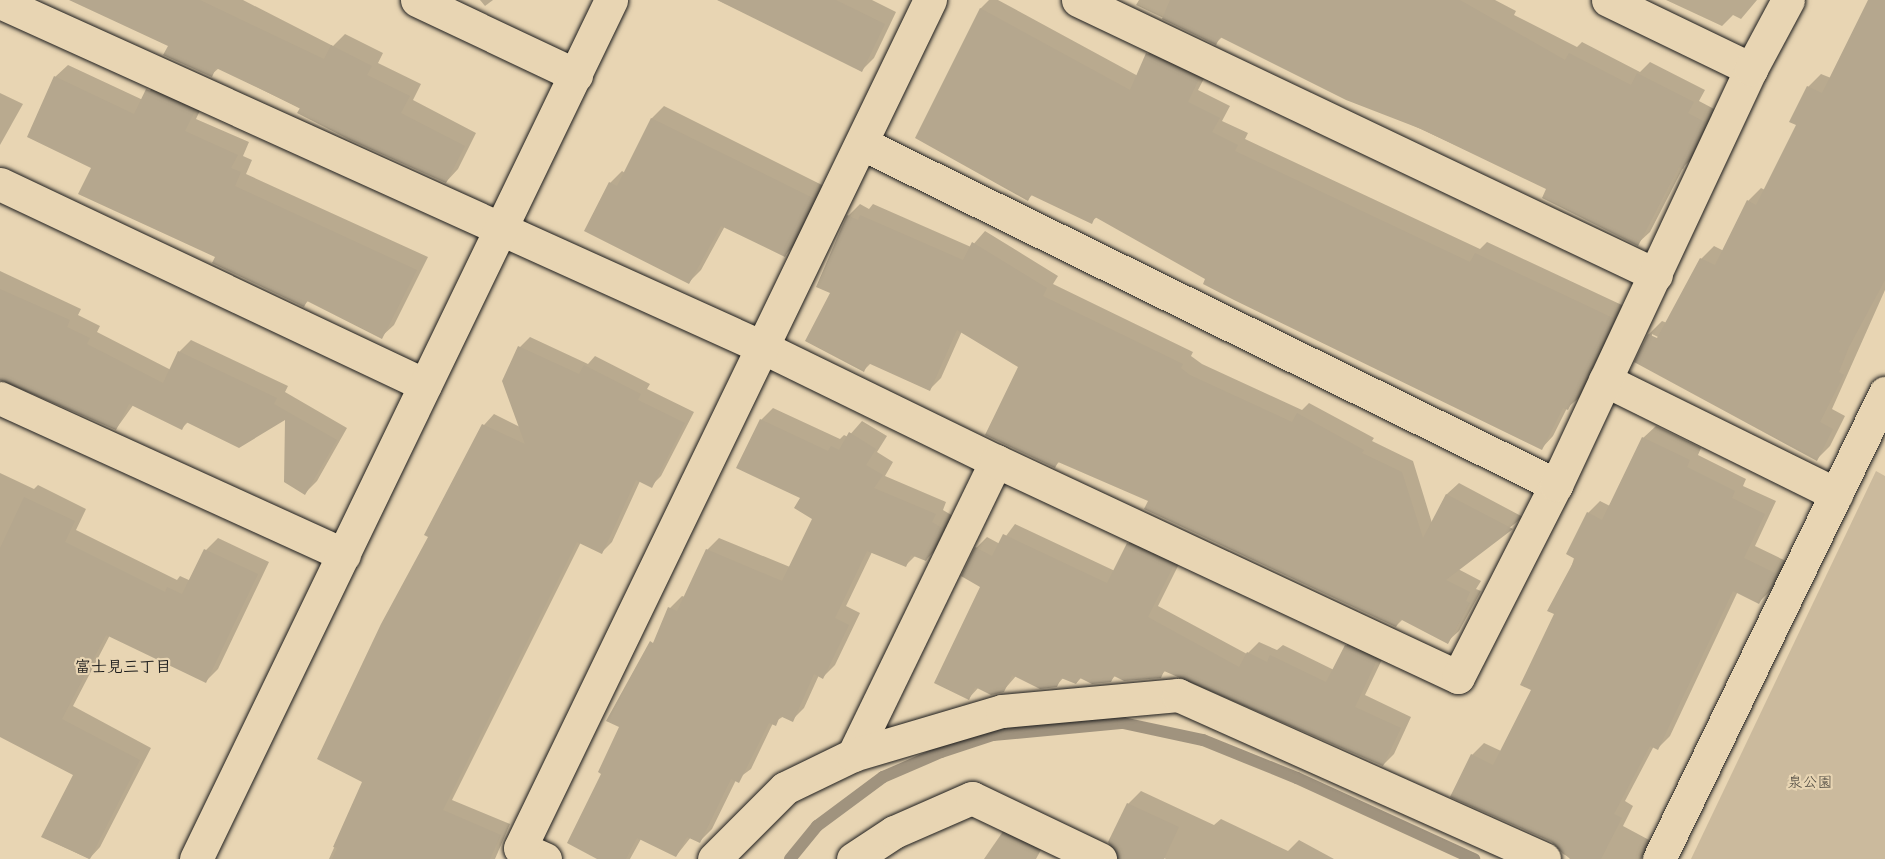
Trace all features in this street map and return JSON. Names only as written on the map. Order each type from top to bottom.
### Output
[{"type":"street","points":[[417,0],[576,75]]},
{"type":"street","points":[[196,859],[611,0]]},
{"type":"street","points":[[545,859],[520,848],[764,348],[930,0]]},
{"type":"street","points":[[1078,0],[1656,275]]},
{"type":"street","points":[[1608,0],[1751,69]]},
{"type":"street","points":[[0,2],[764,348],[996,460],[1458,677],[1556,485],[1751,69],[1788,0]]},
{"type":"street","points":[[861,142],[1556,485]]},
{"type":"street","points":[[0,184],[425,385]]},
{"type":"street","points":[[1605,380],[1836,494]]},
{"type":"street","points":[[1659,859],[1836,494],[1872,450],[1885,393]]},
{"type":"street","points":[[0,398],[344,555]]},
{"type":"street","points":[[853,756],[996,460]]},
{"type":"street","points":[[714,859],[785,788],[853,756],[1002,711],[1178,695],[1544,859]]},
{"type":"street","points":[[853,859],[894,832],[972,798],[1100,859]]},
{"type":"green space","name":"泉公園","points":[[1876,471],[1885,476],[1885,859],[1691,859]]},
{"type":"building","points":[[69,0],[200,0],[324,59],[331,45],[372,66],[367,75],[410,96],[401,113],[465,146],[446,183],[350,140],[297,113],[300,108],[216,68],[212,77],[163,55],[168,46]]},
{"type":"building","points":[[717,0],[836,0],[885,24],[862,72]]},
{"type":"building","points":[[1170,0],[1460,0],[1565,60],[1569,53],[1631,85],[1637,73],[1694,102],[1688,113],[1705,122],[1683,169],[1679,167],[1638,246],[1542,198],[1546,189],[1421,129],[1346,100],[1220,37],[1216,45],[1162,19]]},
{"type":"building","points":[[1868,0],[1885,0],[1885,280],[1849,347],[1839,372],[1844,375],[1820,422],[1833,429],[1817,461],[1634,362],[1648,334],[1657,338],[1700,258],[1715,265],[1747,200],[1756,205],[1796,125],[1789,122],[1807,86],[1822,93]]},
{"type":"building","points":[[980,8],[1130,90],[1146,53],[1199,79],[1188,102],[1220,118],[1212,132],[1238,145],[1235,151],[1470,262],[1475,253],[1613,318],[1568,410],[1563,408],[1542,450],[1203,284],[1205,279],[1095,217],[1092,224],[1031,195],[1028,201],[915,138]]},
{"type":"building","points":[[54,76],[134,114],[146,89],[195,111],[185,131],[238,155],[231,168],[241,172],[235,186],[417,270],[382,339],[307,301],[304,307],[212,263],[215,257],[78,194],[91,168],[27,137]]},
{"type":"building","points":[[651,118],[813,198],[785,257],[721,226],[689,284],[584,231],[609,182],[617,186]]},
{"type":"building","points":[[847,215],[858,220],[860,215],[963,260],[972,242],[1047,288],[1043,296],[1183,364],[1181,368],[1190,375],[1292,422],[1297,413],[1364,450],[1362,453],[1402,472],[1423,538],[1446,494],[1513,529],[1446,580],[1470,592],[1466,601],[1470,603],[1448,644],[1400,619],[1396,627],[1144,509],[1148,501],[1058,462],[1055,468],[985,435],[1018,367],[957,330],[930,391],[868,363],[864,372],[805,341],[830,293],[816,287]]},
{"type":"building","points":[[0,289],[70,320],[67,327],[90,338],[87,344],[163,383],[178,351],[277,398],[274,404],[337,440],[305,495],[284,482],[285,420],[239,448],[186,422],[182,430],[129,404],[116,430],[0,380]]},
{"type":"building","points":[[518,346],[579,374],[584,365],[641,394],[638,400],[685,423],[652,488],[636,480],[602,554],[577,542],[443,810],[501,835],[490,859],[332,859],[337,848],[333,847],[362,782],[317,759],[381,624],[428,537],[424,535],[482,424],[525,444],[502,381]]},
{"type":"building","points":[[760,419],[828,451],[831,446],[839,450],[849,432],[876,449],[866,465],[883,475],[874,488],[936,514],[932,522],[942,528],[926,561],[911,555],[906,567],[867,551],[835,618],[849,625],[823,679],[814,674],[793,722],[780,716],[776,726],[769,723],[739,783],[731,779],[700,843],[687,837],[676,857],[637,838],[626,859],[597,859],[567,843],[601,774],[598,772],[619,727],[606,721],[650,641],[653,643],[668,607],[677,611],[706,549],[782,581],[812,519],[794,508],[800,498],[736,468]]},
{"type":"building","points":[[1642,437],[1690,460],[1687,467],[1735,491],[1732,498],[1765,514],[1744,558],[1775,573],[1759,604],[1733,591],[1658,750],[1650,746],[1614,814],[1622,818],[1601,859],[1570,859],[1552,842],[1450,797],[1471,754],[1493,765],[1531,690],[1520,685],[1554,614],[1547,611],[1575,559],[1566,554],[1587,512],[1602,520]]},
{"type":"building","points":[[24,497],[75,521],[65,542],[165,592],[167,587],[182,594],[204,549],[258,574],[206,683],[106,635],[62,719],[140,760],[90,859],[41,837],[73,775],[0,737],[0,548]]},
{"type":"building","points":[[1003,534],[1107,583],[1127,543],[1174,565],[1148,617],[1239,667],[1247,652],[1267,662],[1270,655],[1326,682],[1345,645],[1377,660],[1355,707],[1401,728],[1383,766],[1164,671],[1161,678],[1124,681],[1114,676],[1111,682],[1092,684],[1080,678],[1076,684],[1061,678],[1057,687],[1040,689],[1012,675],[1004,692],[991,695],[975,687],[969,700],[934,683],[980,587],[961,576],[975,547],[992,556]]},
{"type":"building","points":[[1127,803],[1179,827],[1164,859],[1118,859],[1108,842]]},
{"type":"waterway","points":[[790,859],[817,826],[883,777],[941,752],[993,735],[1123,723],[1203,740],[1297,778],[1474,859]]},
{"type":"district","name":"富士見三丁目","points":[[123,668]]}]
